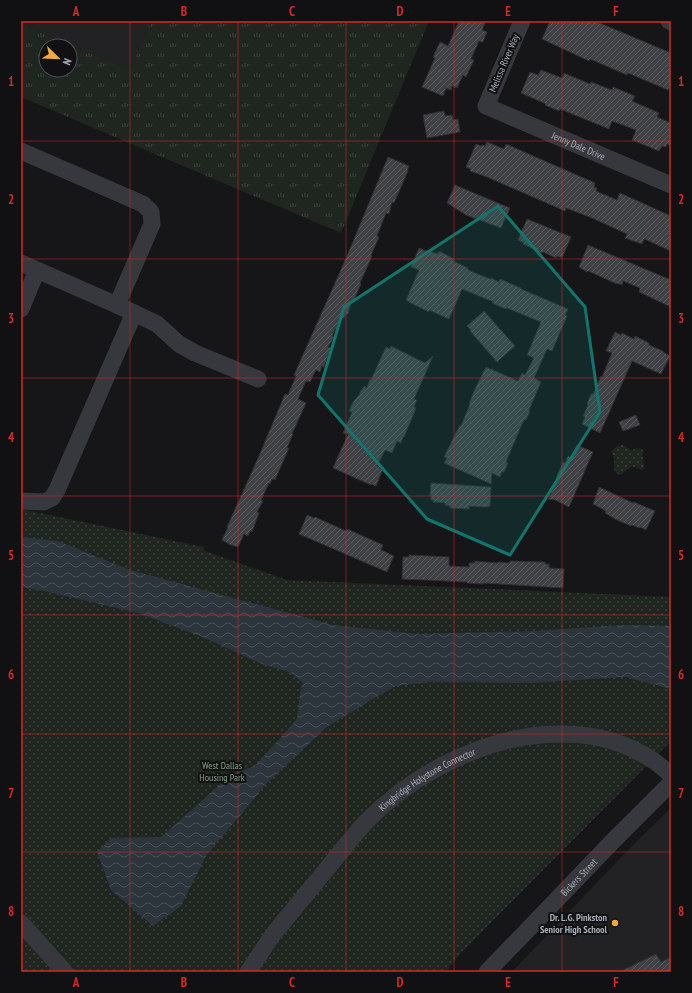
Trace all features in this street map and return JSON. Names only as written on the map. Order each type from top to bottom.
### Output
[{"type":"street","name":"Melissa River Way","points":[[486,106],[522,21]]},
{"type":"street","name":"Jenny Dale Drive","points":[[486,106],[671,185]]},
{"type":"street","points":[[21,151],[142,204],[151,212],[152,224],[117,305]]},
{"type":"street","points":[[21,263],[134,313],[156,324],[179,344],[195,353],[258,379]]},
{"type":"street","points":[[21,309],[37,270]]},
{"type":"street","points":[[21,501],[44,502],[52,498],[57,490],[134,313]]},
{"type":"street","name":"Kingbridge Holystone Connector","points":[[248,972],[274,933],[365,824],[385,805],[422,777],[450,762],[485,747],[520,738],[553,734],[590,735],[612,740],[635,750],[671,775]]},
{"type":"street","name":"Bickers Street","points":[[487,972],[671,782]]},
{"type":"street","points":[[21,923],[65,972]]},
{"type":"highlighted area","points":[[498,206],[585,307],[600,412],[510,555],[427,519],[318,395],[344,307]]},
{"type":"shaded area","points":[[21,21],[151,21],[130,70],[78,48],[78,38],[54,38],[21,24]]},
{"type":"shaded area","name":"Dr. L.G. Pinkston Senior High School","points":[[671,808],[671,972],[512,972],[628,850]]},
{"type":"green space","points":[[151,21],[429,21],[341,233],[21,97],[21,24],[54,38],[38,38],[38,78],[78,78],[78,48],[130,70]]},
{"type":"green space","points":[[623,445],[631,450],[638,448],[643,450],[644,469],[641,470],[632,467],[620,475],[615,472],[614,459],[611,451],[618,446]]},
{"type":"green space","name":"West Dallas Housing Park","points":[[21,510],[203,547],[205,551],[287,580],[671,597],[671,741],[461,953],[446,972],[21,972]]},
{"type":"water","points":[[21,537],[58,541],[130,570],[333,625],[417,634],[532,631],[625,625],[671,626],[671,689],[625,677],[530,683],[430,682],[396,686],[327,727],[264,786],[207,854],[181,906],[153,926],[111,890],[97,852],[111,838],[161,837],[232,774],[255,766],[297,719],[300,693],[303,683],[291,673],[262,664],[200,636],[138,613],[21,587]]},
{"type":"building","points":[[459,21],[486,21],[482,30],[487,32],[483,42],[479,41],[471,59],[474,60],[466,77],[463,75],[457,88],[452,86],[451,90],[446,88],[443,96],[422,87],[435,58],[433,57],[440,42],[448,46]]},
{"type":"building","points":[[550,21],[595,21],[671,53],[671,83],[668,90],[628,73],[627,75],[590,59],[589,61],[542,39]]},
{"type":"building","points":[[541,70],[562,78],[564,73],[590,84],[591,82],[612,90],[613,87],[635,96],[632,101],[659,113],[657,117],[671,123],[671,145],[667,144],[666,147],[662,146],[659,151],[632,140],[636,130],[612,121],[609,129],[560,109],[559,111],[521,93],[530,72],[538,75]]},
{"type":"building","points":[[444,111],[445,116],[452,115],[453,120],[458,119],[460,132],[427,138],[423,115]]},
{"type":"building","points":[[487,142],[504,149],[506,144],[595,183],[594,187],[597,188],[596,191],[617,200],[620,193],[671,216],[671,251],[644,239],[642,244],[625,238],[627,234],[592,218],[566,208],[565,211],[470,171],[471,169],[466,167],[476,144],[485,146]]},
{"type":"building","points":[[388,157],[409,166],[408,171],[394,203],[392,202],[389,214],[386,213],[377,236],[379,237],[371,255],[372,256],[354,300],[352,300],[348,314],[346,314],[344,318],[341,317],[332,336],[334,337],[328,347],[331,348],[324,367],[322,366],[320,372],[316,370],[310,382],[306,381],[298,399],[306,403],[292,434],[287,448],[289,448],[275,480],[272,479],[270,484],[269,483],[261,500],[263,501],[257,512],[259,513],[252,532],[250,531],[248,536],[244,534],[238,547],[228,544],[222,540],[227,527],[285,394],[288,395],[296,376],[294,375],[347,256]]},
{"type":"building","points":[[455,185],[510,208],[501,228],[466,215],[447,203]]},
{"type":"building","points":[[527,219],[571,237],[562,258],[557,256],[556,258],[543,252],[542,253],[518,240]]},
{"type":"building","points":[[588,245],[671,280],[671,307],[639,292],[640,288],[623,281],[622,285],[617,284],[588,271],[587,272],[579,267]]},
{"type":"building","points":[[419,248],[438,254],[439,251],[454,259],[453,261],[468,268],[468,270],[499,282],[500,279],[568,309],[565,315],[567,316],[552,351],[547,349],[534,378],[541,382],[529,410],[530,411],[526,420],[525,419],[522,424],[506,462],[508,463],[500,477],[492,473],[491,484],[444,463],[447,458],[444,457],[460,425],[461,426],[474,391],[486,367],[518,381],[522,373],[525,375],[534,358],[527,355],[541,322],[507,308],[506,309],[492,303],[494,302],[462,289],[449,319],[429,310],[429,312],[406,300],[419,270],[411,267]]},
{"type":"building","points":[[484,311],[515,346],[497,362],[467,326]]},
{"type":"building","points":[[615,332],[621,335],[622,333],[634,339],[635,336],[670,356],[661,374],[632,361],[600,433],[582,424],[585,417],[583,416],[591,394],[593,394],[601,376],[602,377],[612,353],[606,351]]},
{"type":"building","points":[[391,346],[425,363],[433,356],[414,399],[417,400],[414,407],[416,408],[401,443],[397,441],[392,453],[385,450],[377,466],[383,469],[376,486],[333,468],[348,434],[343,433],[352,412],[349,411],[353,402],[364,386],[367,388],[386,347],[390,349]]},
{"type":"building","points":[[636,415],[640,425],[623,431],[619,422]]},
{"type":"building","points":[[577,445],[593,452],[569,507],[555,500],[548,499],[558,479],[556,478],[563,462],[565,463],[568,456],[571,458]]},
{"type":"building","points":[[431,483],[491,487],[490,506],[469,506],[469,509],[450,508],[450,506],[445,505],[445,503],[433,502],[430,496]]},
{"type":"building","points":[[599,487],[633,503],[634,502],[655,511],[646,530],[617,520],[605,513],[606,511],[593,504]]},
{"type":"building","points":[[307,515],[346,531],[347,529],[383,545],[381,550],[394,556],[387,572],[299,534]]},
{"type":"building","points":[[409,555],[449,557],[449,566],[469,567],[469,563],[475,563],[475,561],[498,563],[510,563],[510,561],[545,562],[545,564],[549,564],[549,568],[564,569],[563,588],[402,579],[403,557],[409,557]]},
{"type":"building","points":[[656,954],[661,962],[671,957],[671,972],[619,972]]},
{"type":"place","name":"Dr. L.G. Pinkston Senior High School","points":[[615,923]]}]
